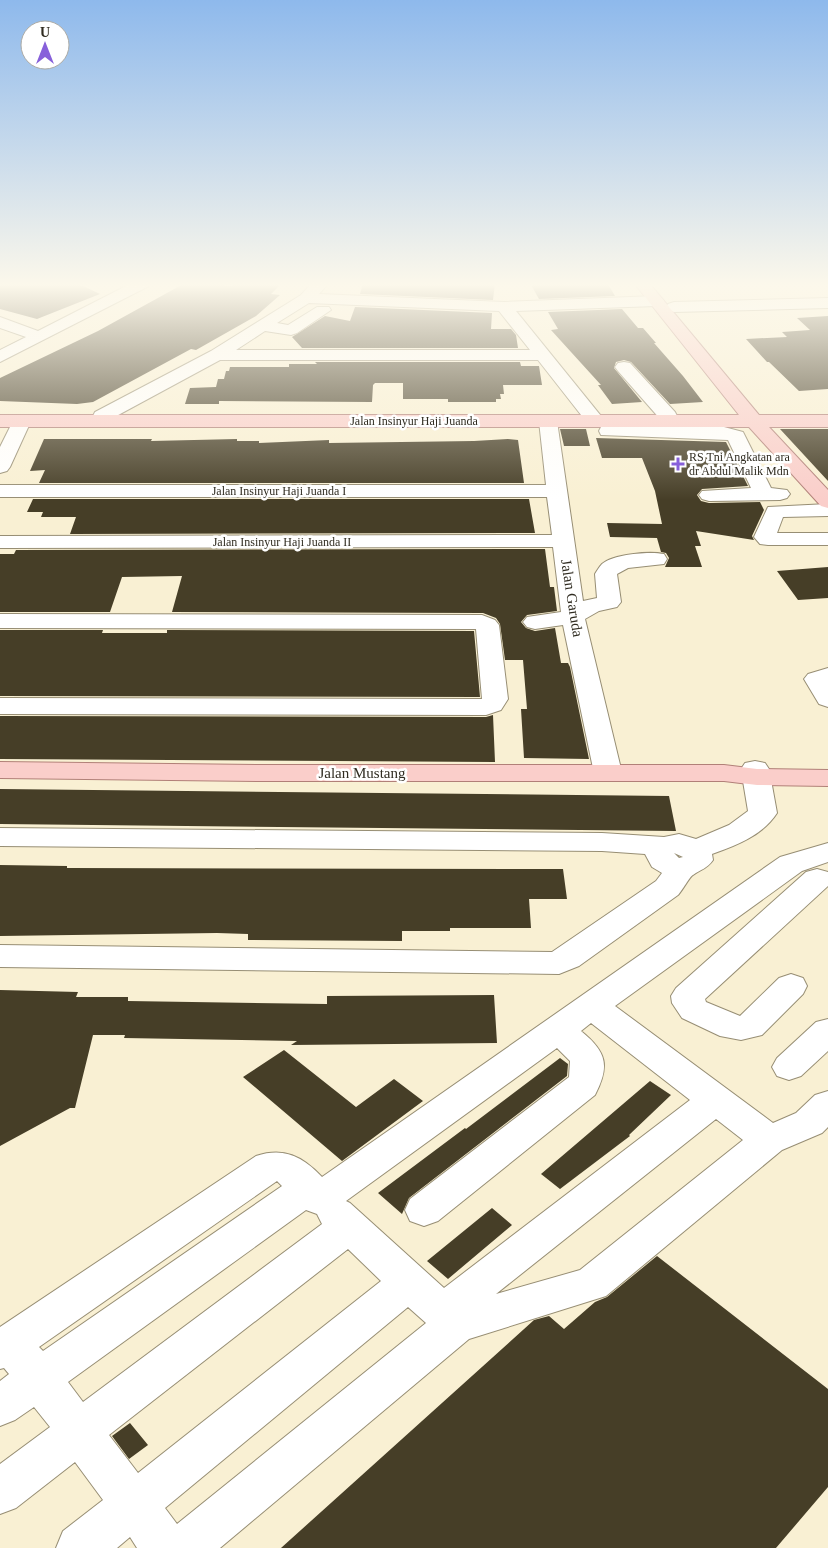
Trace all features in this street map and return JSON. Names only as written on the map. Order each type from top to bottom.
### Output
[{"type":"main road","points":[[708,355],[826,496]]},
{"type":"main road","name":"Jalan Insinyur Haji Juanda","points":[[0,416],[668,416],[828,421]]},
{"type":"main road","name":"Jalan Insinyur Haji Juanda","points":[[0,421],[548,421],[642,427],[828,416]]},
{"type":"main road","name":"Jalan Mustang","points":[[0,770],[756,773],[826,778]]},
{"type":"street","points":[[102,416],[217,355]]},
{"type":"street","points":[[543,355],[592,416]]},
{"type":"street","points":[[624,367],[668,416]]},
{"type":"street","points":[[1,464],[22,421]]},
{"type":"street","name":"Jalan Garuda","points":[[548,421],[573,617],[608,773]]},
{"type":"street","points":[[608,432],[642,427],[724,433],[736,436],[764,494]]},
{"type":"street","name":"Jalan Insinyur Haji Juanda I","points":[[0,491],[558,491]]},
{"type":"street","points":[[709,495],[826,496]]},
{"type":"street","points":[[826,496],[775,511],[766,537],[768,539],[828,539]]},
{"type":"street","name":"Jalan Insinyur Haji Juanda II","points":[[0,542],[564,541]]},
{"type":"street","points":[[535,622],[573,617],[591,606],[609,602],[606,574],[611,567],[617,564],[656,559]]},
{"type":"street","points":[[0,621],[482,622],[487,625],[495,698],[492,705],[486,707],[0,706]]},
{"type":"street","points":[[828,675],[817,679],[828,699]]},
{"type":"street","points":[[0,837],[602,842],[679,855],[710,845],[751,825],[763,813],[756,773]]},
{"type":"street","points":[[791,986],[750,1026],[741,1028],[732,1027],[694,1010],[688,1003],[688,996],[812,868],[828,836]]},
{"type":"street","points":[[0,956],[559,963],[667,888],[674,881],[679,855]]},
{"type":"street","points":[[0,1406],[40,1378],[326,1204],[591,1006],[812,868]]},
{"type":"street","points":[[591,1006],[769,1140]]},
{"type":"street","points":[[424,1210],[582,1086],[588,1076],[589,1062],[582,1052],[558,1030]]},
{"type":"street","points":[[789,1067],[828,1032]]},
{"type":"street","points":[[184,1548],[449,1318],[715,1100]]},
{"type":"street","points":[[449,1318],[592,1284],[769,1140],[809,1122],[828,1106]]},
{"type":"street","points":[[166,1548],[78,1432],[40,1378],[5,1347],[264,1169],[274,1165],[288,1168],[449,1318]]},
{"type":"street","points":[[0,1492],[78,1432],[326,1204]]},
{"type":"street","points":[[80,1548],[410,1282]]},
{"type":"building","points":[[47,355],[179,355],[93,402],[77,404],[0,401],[0,378]]},
{"type":"building","points":[[574,355],[665,355],[703,402],[670,404],[631,362],[624,360],[616,362],[614,368],[642,402],[612,404],[598,385],[601,385]]},
{"type":"building","points":[[761,355],[828,355],[828,389],[799,391]]},
{"type":"building","points":[[315,362],[520,362],[521,366],[539,366],[542,385],[503,385],[504,394],[500,394],[501,399],[496,399],[496,402],[448,402],[448,399],[403,399],[403,383],[375,383],[373,385],[372,402],[219,401],[219,404],[185,404],[190,388],[216,387],[218,379],[224,379],[226,371],[229,371],[230,367],[289,367],[289,364],[317,364]]},
{"type":"building","points":[[560,429],[586,429],[590,446],[564,446]]},
{"type":"building","points":[[780,429],[828,429],[828,481]]},
{"type":"building","points":[[596,438],[726,442],[748,486],[702,489],[697,495],[701,501],[709,503],[760,502],[764,510],[752,536],[754,540],[696,531],[701,546],[695,546],[702,567],[665,567],[669,558],[666,553],[661,552],[657,538],[610,537],[607,523],[662,524],[655,491],[642,458],[602,458]]},
{"type":"building","points":[[44,439],[152,439],[151,441],[237,439],[237,441],[259,441],[259,443],[329,440],[329,443],[508,439],[518,440],[524,483],[39,483],[45,470],[30,471]]},
{"type":"building","points":[[33,499],[529,499],[535,533],[70,534],[76,517],[41,517],[43,512],[27,512]]},
{"type":"building","points":[[545,549],[550,587],[554,587],[557,611],[527,615],[521,622],[526,628],[535,631],[555,628],[561,663],[568,663],[570,667],[589,759],[524,758],[521,709],[527,709],[523,660],[505,660],[500,624],[496,618],[483,613],[172,612],[182,576],[122,577],[110,612],[0,612],[0,554],[14,554],[16,550]]},
{"type":"building","points":[[828,567],[828,598],[798,600],[777,571]]},
{"type":"building","points":[[0,630],[103,630],[102,633],[167,633],[167,630],[474,631],[480,697],[0,696]]},
{"type":"building","points":[[493,715],[495,762],[0,759],[0,716],[486,717]]},
{"type":"building","points":[[0,789],[669,796],[676,831],[0,824]]},
{"type":"building","points":[[0,865],[67,866],[67,868],[563,869],[567,899],[529,899],[531,928],[450,928],[450,931],[402,931],[402,941],[248,940],[248,934],[217,933],[0,936]]},
{"type":"building","points":[[0,990],[78,992],[76,997],[128,997],[128,1001],[327,1004],[327,996],[494,995],[497,1043],[291,1045],[297,1041],[124,1038],[125,1035],[93,1035],[75,1108],[70,1108],[0,1146]]},
{"type":"building","points":[[284,1050],[356,1107],[394,1079],[423,1101],[342,1161],[243,1077]]},
{"type":"building","points":[[560,1058],[568,1064],[567,1076],[409,1198],[402,1214],[378,1193],[466,1129]]},
{"type":"building","points":[[650,1081],[671,1095],[630,1136],[560,1189],[541,1174]]},
{"type":"building","points":[[492,1208],[512,1225],[448,1279],[427,1261]]},
{"type":"building","points":[[657,1256],[828,1389],[828,1487],[776,1548],[281,1548],[534,1320],[549,1316],[564,1329],[595,1302],[607,1297]]},
{"type":"building","points":[[130,1423],[148,1445],[129,1459],[112,1436]]},
{"type":"place","name":"RS Tni Angkatan ara dr Abdul Malik Mdn","points":[[678,464]]}]
